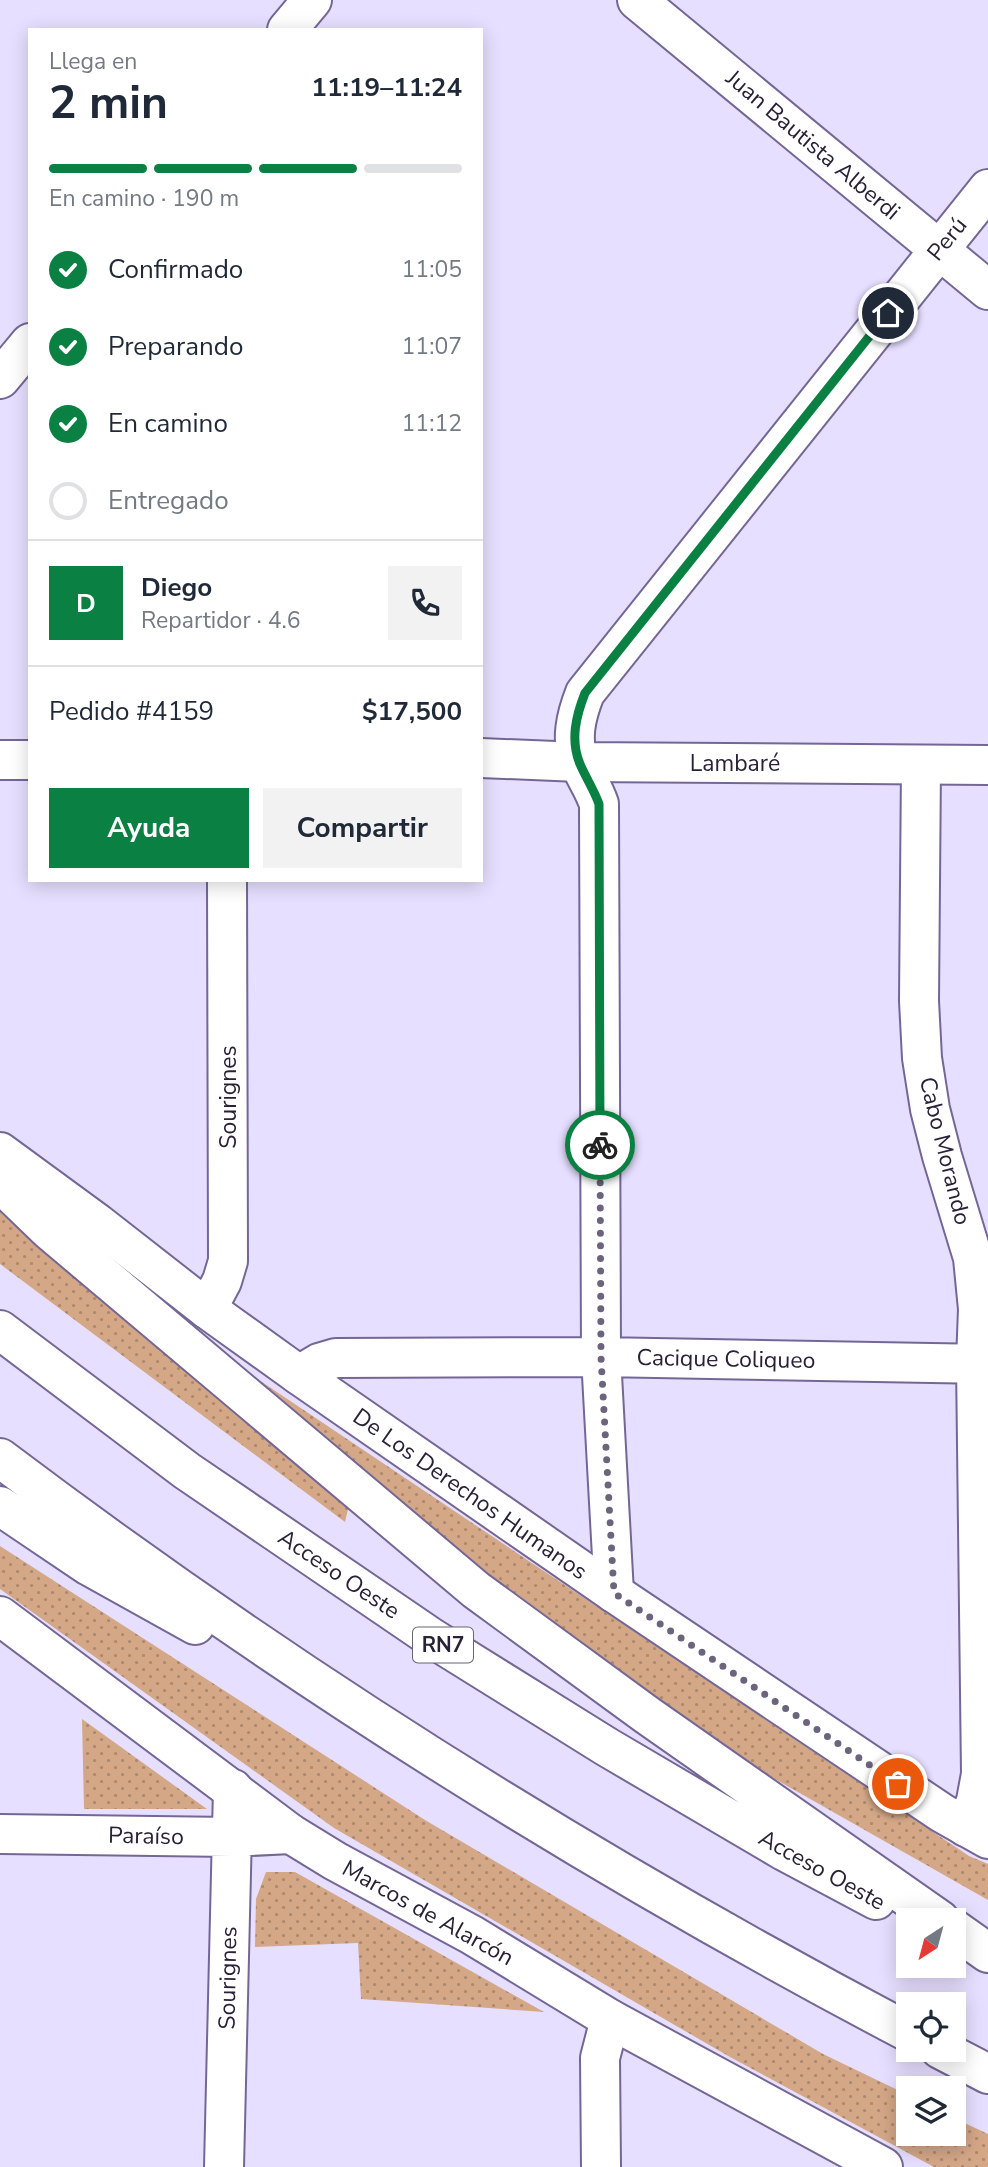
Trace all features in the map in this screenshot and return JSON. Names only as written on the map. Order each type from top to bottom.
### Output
[{"type":"main road","points":[[290,28],[312,0]]},
{"type":"main road","name":"Juan Bautista Alberdi","points":[[638,0],[988,290]]},
{"type":"main road","name":"Perú","points":[[579,762],[575,721],[585,693],[988,189]]},
{"type":"main road","name":"Lambaré","points":[[485,754],[579,762],[988,765]]},
{"type":"main road","points":[[0,760],[28,760]]},
{"type":"main road","points":[[579,762],[593,786],[599,804],[601,1357],[614,1593]]},
{"type":"main road","name":"Cabo Morando","points":[[921,765],[919,1002],[922,1058],[930,1109],[973,1258],[982,1363],[981,1774],[976,1801],[977,1833]]},
{"type":"main road","name":"Sourignes","points":[[207,1309],[222,1281],[228,1261],[227,882]]},
{"type":"main road","name":"De Los Derechos Humanos","points":[[0,1152],[299,1375],[614,1593],[977,1833]]},
{"type":"main road","points":[[0,1183],[50,1231],[476,1590],[647,1715],[923,1908]]},
{"type":"main road","name":"Acceso Oeste","points":[[0,1330],[187,1471],[432,1638],[607,1747],[784,1851],[896,1911]]},
{"type":"main road","name":"Cacique Coliqueo","points":[[299,1375],[318,1363],[336,1358],[601,1357],[982,1363]]},
{"type":"main road","points":[[0,1458],[100,1534],[397,1736],[660,1895],[896,2026]]},
{"type":"main road","points":[[0,1506],[89,1566],[397,1736]]},
{"type":"main road","name":"Marcos de Alarcón","points":[[0,1616],[291,1834],[472,1934],[610,2019],[884,2167]]},
{"type":"main road","name":"Sourignes","points":[[224,2167],[233,1789]]},
{"type":"main road","name":"Paraíso","points":[[0,1834],[231,1837],[291,1834]]},
{"type":"main road","points":[[966,1937],[988,1953]]},
{"type":"main road","points":[[966,1949],[988,1961]]},
{"type":"main road","points":[[601,2167],[600,2058],[610,2019]]},
{"type":"main road","points":[[965,2062],[988,2074]]},
{"type":"shaded area","points":[[0,1204],[348,1509],[345,1522],[0,1264]]},
{"type":"shaded area","points":[[259,1380],[969,1856],[988,1864],[988,1900],[738,1758],[496,1587]]},
{"type":"shaded area","points":[[0,1546],[425,1820],[823,2054],[896,2089],[896,2146],[966,2146],[966,2124],[988,2134],[988,2167],[934,2167],[730,2057],[334,1828],[0,1589]]},
{"type":"shaded area","points":[[82,1719],[207,1809],[84,1809]]},
{"type":"shaded area","points":[[266,1872],[295,1872],[544,2012],[361,1999],[358,1943],[255,1947],[256,1899]]},
{"type":"way so far","points":[[600,1145],[601,1357],[614,1593],[898,1784]]},
{"type":"route","points":[[600,1145],[599,804],[593,786],[579,762],[575,721],[585,693],[888,313]]}]
